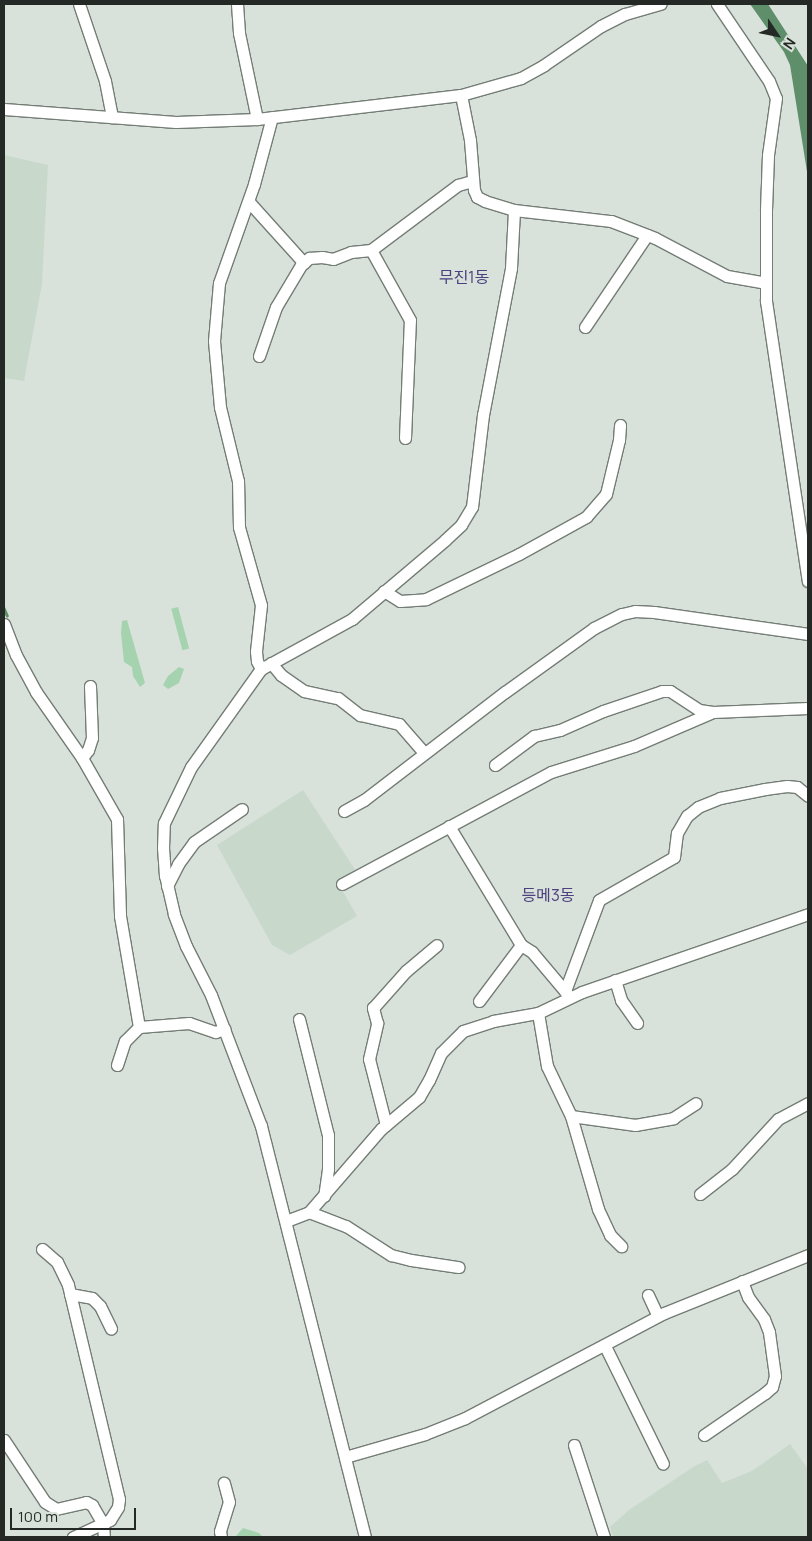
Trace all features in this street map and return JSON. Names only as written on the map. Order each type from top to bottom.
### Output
[{"type":"street","points":[[79,4],[105,80],[112,117]]},
{"type":"street","points":[[237,4],[239,34],[257,119]]},
{"type":"street","points":[[4,109],[176,122],[257,119],[462,95],[521,78],[544,66],[601,26],[625,14],[661,4]]},
{"type":"street","points":[[717,4],[769,81],[776,98],[768,155],[764,282],[776,377],[808,581]]},
{"type":"street","points":[[462,95],[470,140],[472,181],[478,197],[514,210],[611,220],[647,235],[727,276],[740,280],[764,282]]},
{"type":"street","points":[[261,669],[257,661],[256,651],[262,605],[239,527],[238,481],[220,407],[214,341],[219,283],[249,202],[272,117]]},
{"type":"street","points":[[259,356],[276,307],[294,275],[310,258],[322,257],[333,259],[358,250],[371,250],[458,185],[472,181]]},
{"type":"street","points":[[249,202],[304,263]]},
{"type":"street","points":[[365,1537],[261,1126],[211,995],[186,946],[174,914],[162,848],[164,823],[191,767],[261,669],[352,619],[461,525],[472,507],[483,415],[511,268],[514,210]]},
{"type":"street","points":[[585,327],[647,235]]},
{"type":"street","points":[[371,250],[410,320],[405,438]]},
{"type":"street","points":[[384,591],[400,601],[426,599],[519,554],[586,518],[598,506],[606,494],[619,440],[620,424]]},
{"type":"street","points":[[344,812],[364,800],[424,753],[594,628],[622,614],[635,611],[654,612],[808,634]]},
{"type":"street","points":[[4,624],[6,638],[36,692],[82,758],[117,818],[120,916],[139,1027]]},
{"type":"street","points":[[271,663],[281,676],[304,691],[338,698],[360,715],[399,724],[424,753]]},
{"type":"street","points":[[82,758],[88,750],[92,738],[90,686]]},
{"type":"street","points":[[495,765],[534,736],[560,730],[603,711],[662,691],[670,691],[699,710],[713,712],[808,708]]},
{"type":"street","points":[[342,884],[551,772],[634,746],[713,712]]},
{"type":"street","points":[[567,994],[599,900],[674,857],[677,833],[681,823],[698,807],[720,798],[787,786],[797,788],[808,796]]},
{"type":"street","points":[[168,886],[178,864],[194,842],[242,809]]},
{"type":"street","points":[[449,826],[521,945],[532,952],[567,994]]},
{"type":"street","points":[[286,1221],[309,1212],[386,1124],[419,1097],[440,1053],[463,1031],[493,1021],[538,1013],[567,994],[615,980],[808,914]]},
{"type":"street","points":[[386,1124],[369,1059],[377,1023],[373,1008],[406,970],[437,945]]},
{"type":"street","points":[[479,1001],[521,945]]},
{"type":"street","points":[[615,980],[621,1000],[637,1023]]},
{"type":"street","points":[[538,1013],[547,1066],[570,1116],[598,1209],[610,1234],[621,1246]]},
{"type":"street","points":[[299,1019],[328,1134],[328,1169],[324,1196]]},
{"type":"street","points":[[117,1065],[125,1041],[139,1027],[189,1023],[215,1032],[225,1030]]},
{"type":"street","points":[[570,1116],[635,1125],[672,1118],[696,1103]]},
{"type":"street","points":[[700,1194],[732,1169],[778,1119],[808,1103]]},
{"type":"street","points":[[309,1212],[346,1226],[391,1255],[458,1267]]},
{"type":"street","points":[[42,1249],[51,1255],[62,1269],[70,1294],[119,1499],[115,1514],[103,1524],[73,1537]]},
{"type":"street","points":[[345,1457],[449,1425],[605,1346],[658,1316],[808,1255]]},
{"type":"street","points":[[704,1435],[727,1422],[765,1393],[772,1387],[775,1376],[769,1332],[764,1319],[748,1297],[742,1281]]},
{"type":"street","points":[[70,1294],[92,1298],[100,1306],[111,1329]]},
{"type":"street","points":[[648,1295],[658,1316]]},
{"type":"street","points":[[605,1346],[663,1464]]},
{"type":"street","points":[[4,1440],[19,1466],[50,1506],[56,1510],[86,1502],[92,1505],[103,1524],[104,1537]]},
{"type":"street","points":[[574,1446],[604,1537]]},
{"type":"street","points":[[221,1537],[220,1531],[228,1502],[224,1484]]},
{"type":"shaded area","points":[[750,4],[768,4],[808,66],[808,178],[790,65],[784,52]]},
{"type":"shaded area","points":[[4,155],[48,165],[42,284],[24,381],[4,378]]},
{"type":"shaded area","points":[[178,607],[189,649],[182,650],[171,609]]},
{"type":"shaded area","points":[[127,620],[145,683],[140,687],[133,676],[132,667],[124,662],[121,633],[122,621]]},
{"type":"shaded area","points":[[179,667],[184,669],[179,683],[168,689],[163,685],[168,676]]},
{"type":"shaded area","points":[[303,790],[356,871],[338,883],[357,916],[290,955],[272,945],[217,845]]},
{"type":"shaded area","points":[[790,1444],[808,1469],[808,1537],[613,1537],[610,1527],[629,1510],[693,1467],[707,1460],[722,1483],[752,1471]]},
{"type":"shaded area","points":[[243,1528],[259,1533],[263,1537],[235,1537]]},
{"type":"waterway","points":[[4,608],[7,615]]},
{"type":"district","name":"무진1동","points":[[464,277]]},
{"type":"district","name":"등메3동","points":[[548,895]]}]
